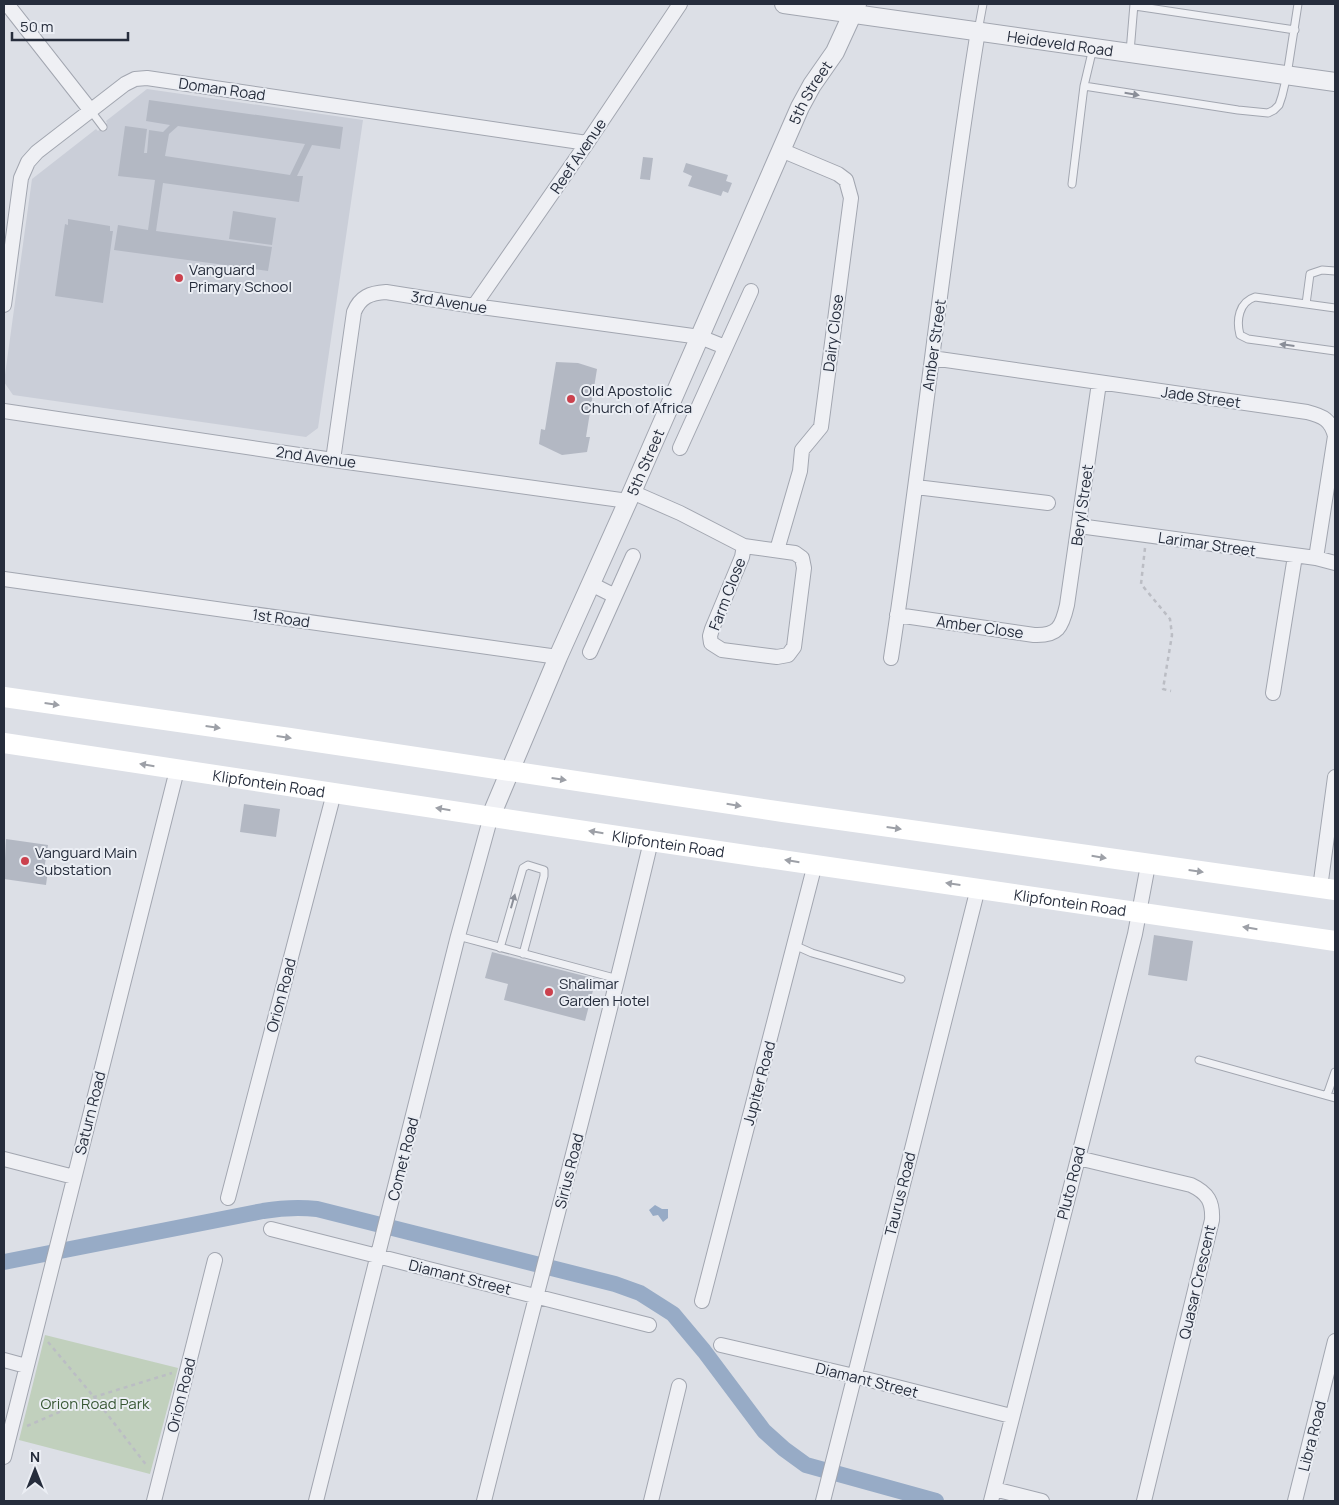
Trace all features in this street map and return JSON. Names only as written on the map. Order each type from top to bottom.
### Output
[{"type":"main road","points":[[4,697],[1148,865],[1328,889]]},
{"type":"main road","name":"Klipfontein Road","points":[[4,743],[651,841],[1335,941]]},
{"type":"street","points":[[7,4],[91,111]]},
{"type":"street","name":"Reef Avenue","points":[[474,306],[680,4]]},
{"type":"street","name":"Heideveld Road","points":[[784,4],[855,9],[978,31],[1335,82]]},
{"type":"street","name":"5th Street","points":[[491,816],[558,657],[800,107],[833,56],[855,9]]},
{"type":"street","name":"Amber Street","points":[[891,658],[978,31]]},
{"type":"street","name":"Doman Road","points":[[4,305],[24,170],[32,157],[135,79],[147,78],[587,143]]},
{"type":"street","name":"Dairy Close","points":[[778,550],[800,471],[802,450],[821,427],[851,198],[846,180],[838,174],[781,150]]},
{"type":"street","points":[[680,448],[751,291]]},
{"type":"street","name":"3rd Avenue","points":[[332,460],[352,323],[357,304],[364,297],[374,293],[386,292],[700,337],[725,347]]},
{"type":"street","name":"Jade Street","points":[[932,358],[1307,412],[1327,419],[1332,426],[1335,436],[1316,558]]},
{"type":"street","name":"Beryl Street","points":[[1060,627],[1066,611],[1099,383]]},
{"type":"street","name":"2nd Avenue","points":[[4,411],[332,460],[630,497]]},
{"type":"street","points":[[916,487],[1048,503]]},
{"type":"street","name":"Farm Close","points":[[630,497],[680,513],[744,546],[795,552],[802,558],[804,568],[794,646],[788,655],[777,656],[722,650],[711,643],[712,629],[742,557],[744,546]]},
{"type":"street","name":"Larimar Street","points":[[1079,526],[1316,558],[1335,563]]},
{"type":"street","points":[[590,652],[633,556]]},
{"type":"street","points":[[1273,693],[1295,556]]},
{"type":"street","name":"1st Road","points":[[4,578],[558,657]]},
{"type":"street","points":[[591,584],[615,596]]},
{"type":"street","name":"Amber Close","points":[[897,615],[1034,635],[1045,635],[1054,632],[1060,627]]},
{"type":"street","name":"Saturn Road","points":[[4,1457],[177,770]]},
{"type":"street","points":[[1328,889],[1335,777]]},
{"type":"street","name":"Orion Road","points":[[228,1198],[334,793]]},
{"type":"street","name":"Comet Road","points":[[316,1501],[458,936],[491,816]]},
{"type":"street","name":"Sirius Road","points":[[484,1501],[535,1296],[548,1253],[618,979],[651,841]]},
{"type":"street","name":"Jupiter Road","points":[[702,1301],[815,864]]},
{"type":"street","name":"Pluto Road","points":[[992,1495],[1140,912],[1148,865]]},
{"type":"street","name":"Taurus Road","points":[[825,1495],[978,888]]},
{"type":"street","name":"Quasar Crescent","points":[[1078,1158],[1192,1185],[1208,1196],[1212,1204],[1212,1220],[1144,1501]]},
{"type":"street","points":[[4,1159],[74,1177]]},
{"type":"street","name":"Diamant Street","points":[[271,1229],[649,1325]]},
{"type":"street","name":"Orion Road","points":[[154,1501],[214,1260]]},
{"type":"street","name":"Libra Road","points":[[1295,1501],[1335,1341]]},
{"type":"street","name":"Diamant Street","points":[[722,1345],[1011,1416]]},
{"type":"street","points":[[4,1360],[26,1366]]},
{"type":"street","points":[[651,1501],[679,1386]]},
{"type":"street","points":[[992,1495],[1042,1501]]},
{"type":"lane","points":[[978,31],[983,4]]},
{"type":"lane","points":[[1084,86],[1268,113],[1279,105],[1287,75],[1298,4]]},
{"type":"lane","points":[[1130,53],[1135,5],[1295,30]]},
{"type":"lane","points":[[1072,184],[1084,86],[1094,48]]},
{"type":"lane","points":[[91,111],[102,127]]},
{"type":"lane","points":[[1306,304],[1310,274],[1322,270],[1335,271]]},
{"type":"lane","points":[[1335,308],[1255,297],[1248,299],[1241,307],[1238,327],[1240,335],[1248,339],[1335,351]]},
{"type":"lane","points":[[500,948],[523,868],[528,865],[541,868],[544,870],[544,876],[523,954]]},
{"type":"lane","points":[[458,936],[618,979]]},
{"type":"lane","points":[[794,945],[812,953],[901,979]]},
{"type":"lane","points":[[1199,1060],[1335,1098]]},
{"type":"lane","points":[[1327,1095],[1335,1072]]},
{"type":"path","points":[[1147,536],[1141,584],[1170,619],[1172,635],[1163,689],[1171,691]]},
{"type":"path","points":[[34,1336],[46,1340],[94,1397],[159,1482]]},
{"type":"path","points":[[11,1427],[23,1427],[94,1397],[172,1373],[186,1376]]},
{"type":"shaded area","name":"Vanguard Primary School","points":[[147,89],[363,120],[318,428],[306,437],[13,395],[4,382],[32,179],[96,129],[98,131],[107,123],[106,121]]},
{"type":"green space","name":"Orion Road Park","points":[[45,1335],[178,1368],[150,1474],[19,1440]]},
{"type":"water","points":[[655,1205],[662,1209],[668,1209],[668,1218],[663,1222],[658,1215],[653,1216],[649,1210]]},
{"type":"building","points":[[149,100],[343,127],[340,149],[312,145],[297,176],[303,176],[299,202],[163,183],[156,231],[272,247],[268,271],[114,250],[118,225],[148,230],[155,180],[118,176],[125,126],[147,129],[144,153],[147,153],[149,130],[163,132],[170,125],[146,121]],"holes":[[[178,126],[305,144],[290,175],[165,156],[169,134]]]},
{"type":"building","points":[[643,157],[653,158],[650,180],[640,179]]},
{"type":"building","points":[[686,163],[728,175],[726,181],[732,183],[728,193],[723,191],[721,196],[688,186],[692,176],[683,172]]},
{"type":"building","points":[[233,211],[276,218],[272,245],[229,239]]},
{"type":"building","points":[[68,219],[110,226],[110,231],[113,231],[103,303],[55,296],[65,224],[68,225]]},
{"type":"building","name":"Old Apostolic Church of Africa","points":[[556,362],[578,363],[597,369],[586,437],[590,437],[587,452],[562,455],[539,444],[541,429],[545,430]]},
{"type":"building","points":[[244,804],[280,809],[276,837],[240,832]]},
{"type":"building","name":"Vanguard Main Substation","points":[[6,839],[48,845],[44,870],[48,870],[46,885],[4,879]]},
{"type":"building","points":[[1154,935],[1193,941],[1187,981],[1148,975]]},
{"type":"building","name":"Shalimar Garden Hotel","points":[[492,952],[596,979],[585,1021],[504,1000],[508,984],[485,978]]},
{"type":"waterway","points":[[4,1262],[263,1211],[304,1208],[317,1209],[615,1284],[640,1293],[673,1314],[704,1351],[764,1431],[806,1465],[936,1501]]},
{"type":"place","name":"Vanguard Primary School","points":[[179,278]]},
{"type":"place","name":"Old Apostolic Church of Africa","points":[[571,399]]},
{"type":"place","name":"Vanguard Main Substation","points":[[25,861]]},
{"type":"place","name":"Shalimar Garden Hotel","points":[[549,992]]}]
